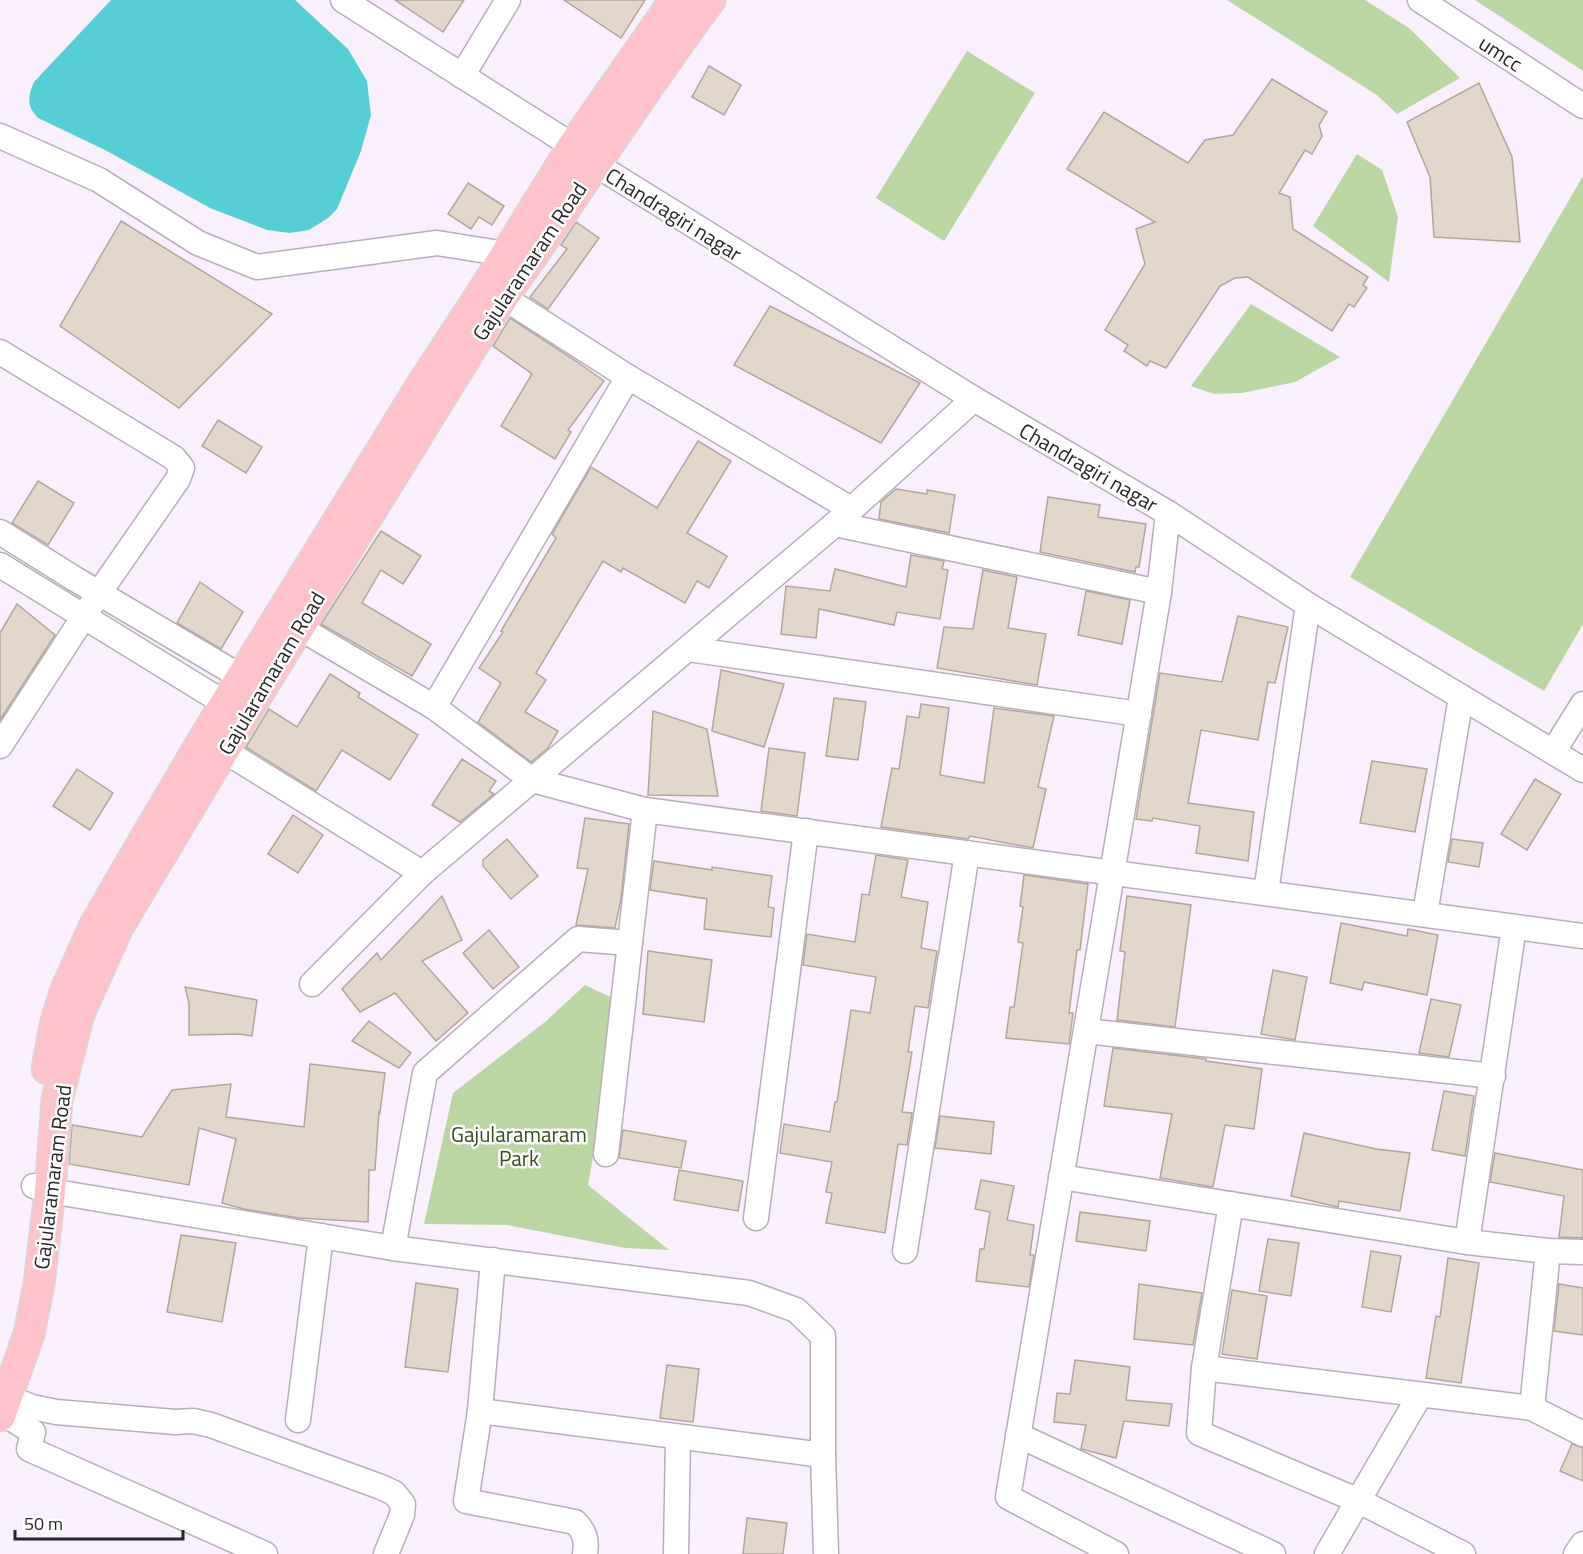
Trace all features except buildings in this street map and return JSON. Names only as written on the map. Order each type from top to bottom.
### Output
[{"type":"main road","name":"Gajularamaram Road","points":[[0,1364],[13,1329],[42,1188],[57,1100],[80,1014],[118,927],[298,627],[503,297],[675,0]]},
{"type":"main road","name":"Gajularamaram Road","points":[[3,1409],[29,1334],[39,1284],[42,1188],[37,1135],[55,1025],[65,992],[94,927],[226,704],[396,426],[533,213],[673,50],[710,0]]},
{"type":"street","name":"Chandragiri nagar","points":[[343,0],[584,155],[974,399],[1168,513],[1308,605],[1553,752],[1581,766]]},
{"type":"street","points":[[462,76],[508,0]]},
{"type":"street","name":"umcc","points":[[1420,0],[1583,106]]},
{"type":"street","points":[[0,136],[99,180],[198,243],[257,267],[437,243],[506,254]]},
{"type":"street","points":[[503,297],[843,517],[1159,592]]},
{"type":"street","points":[[0,352],[174,458],[182,468],[178,479],[99,593],[0,746]]},
{"type":"street","points":[[434,707],[628,377]]},
{"type":"street","points":[[312,984],[422,873],[843,517],[974,399]]},
{"type":"street","points":[[1116,1554],[1008,1497],[1159,592],[1168,513]]},
{"type":"street","points":[[0,532],[243,678]]},
{"type":"street","points":[[0,565],[226,704]]},
{"type":"street","points":[[1266,892],[1308,605]]},
{"type":"street","points":[[298,627],[434,707],[532,780],[645,810],[1583,936]]},
{"type":"street","points":[[688,649],[1139,714]]},
{"type":"street","points":[[1425,914],[1461,697]]},
{"type":"street","points":[[1553,752],[1583,704]]},
{"type":"street","points":[[224,750],[422,873]]},
{"type":"street","points":[[606,1154],[645,810]]},
{"type":"street","points":[[756,1218],[806,831]]},
{"type":"street","points":[[905,1251],[968,853]]},
{"type":"street","points":[[1467,1242],[1514,927]]},
{"type":"street","points":[[393,1248],[425,1073],[578,939],[630,942]]},
{"type":"street","points":[[1086,1031],[1493,1076]]},
{"type":"street","points":[[1061,1177],[1467,1242],[1548,1251],[1583,1252]]},
{"type":"street","points":[[42,1188],[393,1248],[749,1293],[796,1310],[823,1336],[826,1553]]},
{"type":"street","points":[[1231,1204],[1204,1368],[1199,1433],[1359,1502],[1463,1554]]},
{"type":"street","points":[[298,1419],[321,1236]]},
{"type":"street","points":[[1532,1408],[1548,1251]]},
{"type":"street","points":[[493,1260],[480,1411],[466,1501],[575,1522],[581,1528],[587,1541],[585,1554]]},
{"type":"street","points":[[1204,1368],[1532,1408],[1583,1434]]},
{"type":"street","points":[[1327,1554],[1420,1395]]},
{"type":"street","points":[[3,1409],[32,1419],[68,1413],[175,1422],[193,1420],[381,1487],[394,1493],[403,1504],[402,1515],[386,1554]]},
{"type":"street","points":[[480,1411],[823,1455]]},
{"type":"street","points":[[32,1419],[33,1432],[29,1449],[265,1554]]},
{"type":"street","points":[[1018,1435],[1273,1554]]},
{"type":"street","points":[[676,1554],[678,1437]]},
{"type":"street","points":[[1576,1554],[1583,1544]]},
{"type":"green space","points":[[1227,0],[1365,0],[1409,28],[1460,78],[1397,114],[1377,95]]},
{"type":"green space","points":[[1475,0],[1583,0],[1583,71]]},
{"type":"green space","points":[[967,51],[1035,93],[944,241],[876,198]]},
{"type":"green space","points":[[1357,154],[1382,170],[1398,217],[1389,282],[1313,226]]},
{"type":"green space","points":[[1583,176],[1583,624],[1544,691],[1350,577]]},
{"type":"green space","points":[[1251,304],[1340,357],[1295,382],[1242,393],[1214,394],[1191,386]]},
{"type":"green space","name":"Gajularamaram Park","points":[[585,985],[612,998],[611,1056],[588,1185],[669,1250],[625,1248],[507,1225],[424,1224],[453,1093],[545,1022]]},
{"type":"water","points":[[111,0],[295,0],[348,49],[367,81],[371,115],[361,151],[337,209],[328,218],[309,230],[290,233],[267,230],[210,208],[105,150],[38,118],[31,109],[29,101],[34,82]]}]
